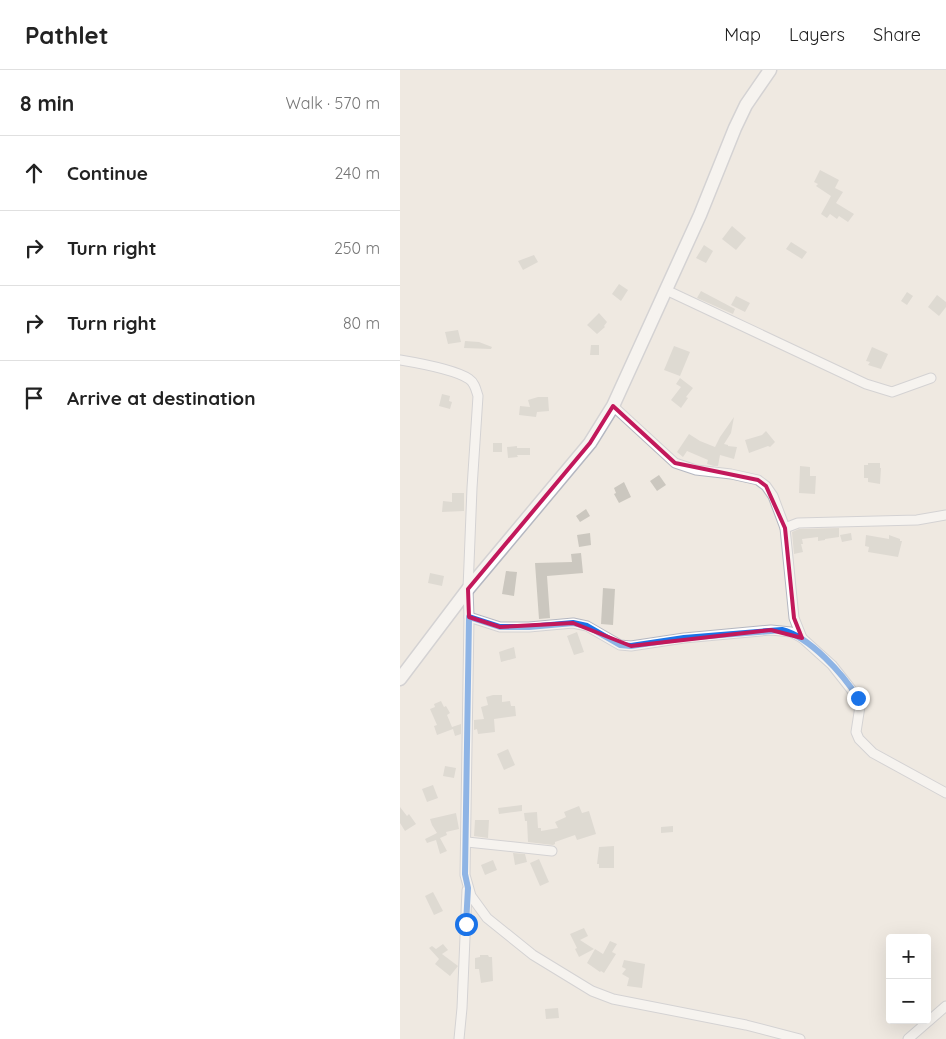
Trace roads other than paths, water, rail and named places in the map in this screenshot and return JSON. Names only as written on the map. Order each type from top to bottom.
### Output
[{"type":"street","points":[[400,679],[468,589],[590,443],[613,406],[700,215],[735,128],[746,105],[770,70]]},
{"type":"street","points":[[666,290],[866,384],[892,392],[931,378]]},
{"type":"street","points":[[400,360],[417,363],[470,380],[476,390],[478,402],[468,589],[467,842],[465,874],[468,888],[476,905],[487,918],[533,955],[592,991],[614,999],[746,1025],[800,1039]]},
{"type":"street","points":[[613,406],[675,463],[696,470],[731,474],[758,480],[766,486],[773,496],[785,528],[794,618],[802,638]]},
{"type":"street","points":[[785,528],[798,523],[917,520],[946,515]]},
{"type":"street","points":[[469,617],[500,627],[529,627],[573,623],[587,626],[620,645],[631,646],[684,638],[771,630],[791,632],[802,638],[832,665],[858,698],[860,706],[856,732],[864,744],[873,753],[946,793]]},
{"type":"street","points":[[467,842],[552,850]]},
{"type":"street","points":[[458,1039],[462,1008],[468,888]]},
{"type":"street","points":[[908,1039],[946,1006]]}]
